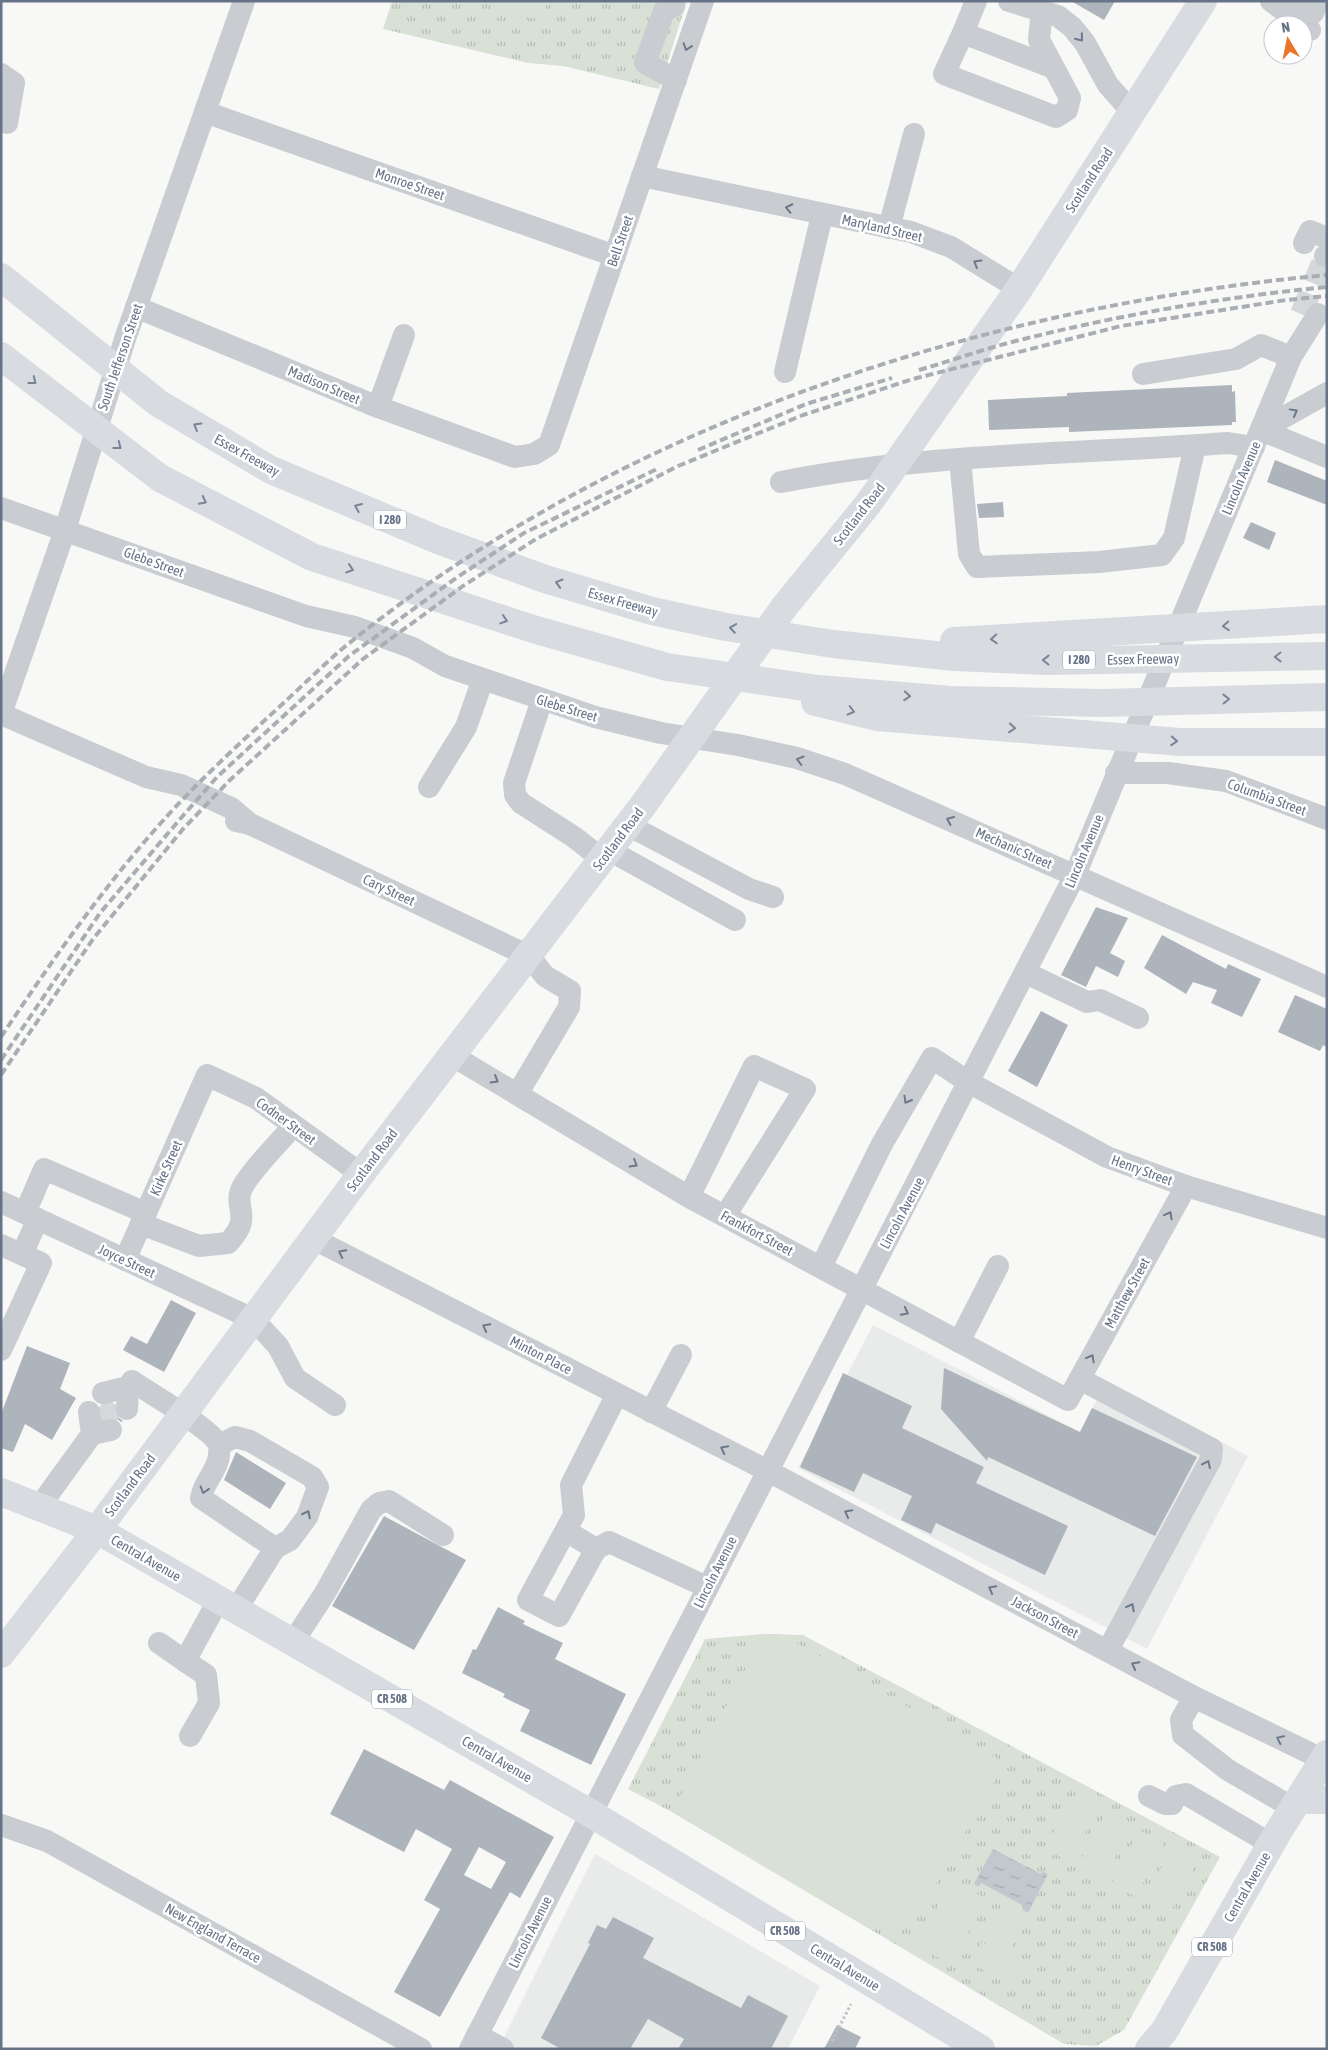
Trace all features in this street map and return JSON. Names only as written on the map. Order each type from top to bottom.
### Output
[{"type":"main road","name":"Scotland Road","points":[[1,1654],[97,1530],[361,1174],[606,854],[785,606],[868,504],[1019,289],[1203,1]]},
{"type":"main road","name":"Essex Freeway","points":[[1,277],[158,403],[271,470],[438,540],[546,579],[652,611],[726,627],[833,644],[954,657],[1047,661],[1327,656]]},
{"type":"main road","points":[[1,356],[160,478],[312,557],[533,629],[667,667],[876,718],[1180,742],[1327,742]]},
{"type":"main road","points":[[833,644],[1075,635],[1327,619]]},
{"type":"main road","points":[[667,667],[818,689],[950,700],[1103,703],[1327,697]]},
{"type":"main road","name":"Central Avenue","points":[[1,1492],[97,1530],[228,1604],[590,1812],[981,2049]]},
{"type":"main road","name":"Central Avenue","points":[[1149,2049],[1165,2030],[1271,1844],[1326,1758]]},
{"type":"main road","points":[[1296,1804],[1327,1800]]},
{"type":"street","name":"South Jefferson Street","points":[[1,714],[65,530],[85,459],[126,336],[244,1]]},
{"type":"street","points":[[976,1],[944,74],[1056,117],[1067,110],[1070,98],[1039,40],[1042,10]]},
{"type":"street","points":[[1009,1],[1058,16],[1072,27],[1085,43],[1108,85],[1132,112]]},
{"type":"street","points":[[1271,1],[1290,15]]},
{"type":"street","points":[[1296,1],[1313,13],[1319,1]]},
{"type":"street","points":[[676,80],[645,63],[664,10],[675,4],[700,10]]},
{"type":"street","name":"Bell Street","points":[[515,458],[534,454],[549,445],[700,10]]},
{"type":"street","points":[[963,33],[1054,68]]},
{"type":"street","points":[[1,74],[14,83],[7,123]]},
{"type":"street","name":"Monroe Street","points":[[205,112],[615,256]]},
{"type":"street","points":[[889,228],[914,134]]},
{"type":"street","name":"Maryland Street","points":[[642,176],[911,232],[951,247],[1019,289]]},
{"type":"street","name":"Maryland Street","points":[[785,372],[822,215]]},
{"type":"street","points":[[1304,243],[1310,231],[1326,250]]},
{"type":"street","name":"Madison Street","points":[[136,307],[378,407],[515,458]]},
{"type":"street","name":"Lincoln Avenue","points":[[473,2042],[590,1812],[970,1083],[1075,875],[1309,314]]},
{"type":"street","points":[[378,407],[404,336]]},
{"type":"street","points":[[1143,374],[1236,359],[1261,345],[1292,357]]},
{"type":"street","points":[[781,482],[809,476],[960,459],[1228,443],[1257,438],[1327,393]]},
{"type":"street","points":[[1257,438],[1327,458]]},
{"type":"street","points":[[960,459],[969,554],[977,567],[1099,562],[1162,555],[1174,538],[1195,446]]},
{"type":"street","name":"Glebe Street","points":[[1,508],[306,616],[356,627],[413,648],[446,666],[542,700],[596,717],[691,738]]},
{"type":"street","points":[[429,787],[466,728],[483,679]]},
{"type":"street","points":[[542,700],[514,784],[515,795],[521,804],[574,837],[735,920]]},
{"type":"street","name":"Cary Street","points":[[1,714],[146,777],[182,800],[221,817],[250,824],[528,956]]},
{"type":"street","name":"Mechanic Street","points":[[691,738],[789,756],[845,774],[1327,987]]},
{"type":"street","name":"Columbia Street","points":[[1116,773],[1168,773],[1226,781],[1327,819]]},
{"type":"street","points":[[628,824],[749,889],[773,897]]},
{"type":"street","points":[[518,1094],[569,1007],[570,991],[545,976],[528,956]]},
{"type":"street","points":[[1026,973],[1087,1002],[1100,1000],[1138,1018]]},
{"type":"street","name":"Frankfort Street","points":[[453,1056],[689,1197],[1068,1400]]},
{"type":"street","name":"Henry Street","points":[[821,1267],[882,1144],[932,1058],[970,1083],[1107,1157],[1186,1186],[1327,1228]]},
{"type":"street","points":[[689,1197],[754,1066],[805,1088],[725,1216]]},
{"type":"street","name":"Codner Street","points":[[207,1076],[256,1098],[361,1174]]},
{"type":"street","name":"Kirke Street","points":[[125,1260],[207,1076]]},
{"type":"street","points":[[22,1254],[44,1170],[199,1246],[228,1243],[238,1232],[243,1214],[239,1202],[242,1187],[293,1126]]},
{"type":"street","name":"Matthew Street","points":[[1068,1400],[1186,1186]]},
{"type":"street","name":"Joyce Street","points":[[1,1202],[253,1319]]},
{"type":"street","name":"Minton Place","points":[[314,1239],[768,1471]]},
{"type":"street","points":[[1,1245],[41,1263],[1,1350]]},
{"type":"street","points":[[959,1342],[998,1266]]},
{"type":"street","points":[[253,1319],[278,1346],[295,1378],[335,1405]]},
{"type":"street","points":[[651,1412],[681,1354]]},
{"type":"street","points":[[1080,1379],[1212,1449],[1211,1459],[1108,1650]]},
{"type":"street","points":[[119,1398],[132,1381],[183,1414],[212,1436],[219,1445],[219,1458],[202,1488],[201,1498],[275,1548]]},
{"type":"street","points":[[617,1394],[571,1485],[574,1515],[528,1600],[559,1616],[596,1549],[609,1542],[707,1588]]},
{"type":"street","points":[[39,1507],[98,1424]]},
{"type":"street","points":[[185,1661],[228,1604],[275,1548],[290,1540],[307,1517],[318,1487],[312,1477],[250,1441],[235,1437],[219,1445]]},
{"type":"street","name":"Jackson Street","points":[[768,1471],[1194,1697],[1326,1758]]},
{"type":"street","points":[[293,1642],[325,1593],[371,1510],[379,1503],[389,1501],[443,1535]]},
{"type":"street","points":[[566,1531],[596,1549]]},
{"type":"street","points":[[159,1643],[206,1675],[210,1702],[190,1736]]},
{"type":"street","points":[[1194,1697],[1181,1720],[1183,1734],[1228,1770],[1296,1804]]},
{"type":"street","points":[[1149,1796],[1165,1804],[1172,1804],[1176,1796],[1186,1794],[1271,1844]]},
{"type":"street","name":"New England Terrace","points":[[1,1825],[47,1842],[421,2049]]},
{"type":"street","points":[[473,2042],[503,2049]]},
{"type":"path","points":[[832,2041],[850,2004]]},
{"type":"shaded area","points":[[873,1325],[1080,1432],[1106,1382],[1248,1456],[1147,1649],[798,1468]]},
{"type":"shaded area","points":[[595,1854],[820,1986],[788,2049],[498,2049]]},
{"type":"green space","points":[[392,1],[687,1],[659,89],[563,66],[528,63],[383,29]]},
{"type":"green space","points":[[481,1],[548,1],[541,21]]},
{"type":"green space","points":[[763,1634],[803,1635],[1220,1857],[1124,2030],[1096,2046],[1064,2044],[672,1812],[628,1789],[705,1639]]},
{"type":"green space","points":[[763,1634],[781,1634],[1007,1764],[990,1788],[920,1913],[902,1923],[884,1929],[870,1929],[672,1812]]},
{"type":"green space","points":[[1073,1795],[1098,1808],[1070,1862],[1045,1849]]},
{"type":"green space","points":[[1106,1812],[1132,1825],[1103,1880],[1078,1866]]},
{"type":"green space","points":[[1139,1830],[1164,1843],[1136,1897],[1111,1884]]},
{"type":"green space","points":[[1172,1847],[1198,1860],[1169,1914],[1144,1901]]},
{"type":"green space","points":[[953,1880],[988,1900],[950,1964],[916,1945]]},
{"type":"green space","points":[[1003,1907],[1027,1921],[1008,1952],[984,1938]]},
{"type":"green space","points":[[982,1942],[1022,1966],[1010,1986],[970,1962]]},
{"type":"water","points":[[993,1849],[1041,1874],[1042,1871],[1048,1874],[1028,1913],[1023,1910],[1024,1906],[981,1883],[979,1887],[974,1884]]},
{"type":"building","points":[[1071,1],[1115,1],[1104,20]]},
{"type":"building","points":[[1232,385],[1232,392],[1235,391],[1236,422],[1232,422],[1232,425],[1069,432],[1069,427],[989,430],[988,400],[1067,396],[1067,393]]},
{"type":"building","points":[[1275,460],[1327,481],[1327,505],[1267,482]]},
{"type":"building","points":[[1003,502],[1004,517],[979,518],[977,504]]},
{"type":"building","points":[[1251,522],[1276,533],[1269,550],[1243,538]]},
{"type":"building","points":[[1096,907],[1128,918],[1110,953],[1125,961],[1118,977],[1096,966],[1086,987],[1061,975]]},
{"type":"building","points":[[1162,935],[1226,969],[1228,964],[1261,979],[1242,1017],[1211,1003],[1217,990],[1193,982],[1186,994],[1144,968]]},
{"type":"building","points":[[1295,995],[1327,1009],[1327,1047],[1323,1045],[1320,1051],[1278,1032]]},
{"type":"building","points":[[1041,1011],[1068,1025],[1037,1087],[1008,1071]]},
{"type":"building","points":[[171,1300],[196,1313],[164,1372],[123,1350],[131,1336],[147,1344]]},
{"type":"building","points":[[27,1346],[70,1363],[60,1389],[76,1398],[52,1440],[25,1424],[13,1452],[1,1448],[1,1414]]},
{"type":"building","points":[[944,1368],[1080,1432],[1092,1408],[1197,1457],[1155,1536],[988,1457],[987,1461],[941,1409]]},
{"type":"building","points":[[843,1373],[912,1406],[902,1428],[984,1467],[976,1483],[1068,1526],[1045,1575],[936,1523],[931,1534],[901,1520],[912,1496],[863,1473],[854,1492],[800,1467]]},
{"type":"building","points":[[114,1404],[115,1415],[123,1421],[121,1422],[115,1417],[103,1418],[100,1406]]},
{"type":"building","points":[[236,1452],[286,1483],[270,1509],[224,1480]]},
{"type":"building","points":[[384,1516],[466,1560],[414,1650],[332,1606]]},
{"type":"building","points":[[498,1607],[525,1621],[523,1624],[563,1643],[555,1659],[626,1694],[591,1765],[520,1731],[530,1710],[503,1697],[505,1694],[462,1673],[473,1649],[476,1650]]},
{"type":"building","points":[[364,1749],[444,1790],[450,1780],[554,1837],[520,1898],[510,1892],[440,2017],[394,1992],[440,1909],[424,1900],[452,1849],[416,1829],[404,1852],[330,1814]],"holes":[[[479,1847],[506,1862],[491,1889],[464,1875]]]},
{"type":"building","points":[[613,1917],[654,1938],[643,1958],[741,2008],[748,1995],[788,2016],[771,2049],[678,2049],[684,2039],[648,2019],[630,2049],[561,2049],[541,2038],[590,1944],[588,1943],[597,1925],[606,1929]]},
{"type":"building","points":[[837,2025],[861,2037],[855,2049],[824,2049]]},
{"type":"tunnel","points":[[1301,314],[1325,256]]},
{"type":"tunnel","points":[[102,1422],[116,1403]]},
{"type":"railway","points":[[1,1037],[60,950],[123,867],[169,814],[222,760],[342,649],[448,570],[562,501],[681,441],[806,390],[934,349],[1065,316],[1196,291],[1327,275]]},
{"type":"railway","points":[[919,370],[1011,342],[1137,314],[1213,301],[1327,287]]},
{"type":"railway","points":[[1,1075],[93,939],[183,829],[230,780],[363,659],[463,586],[536,539],[678,466],[803,415],[913,379],[1121,326],[1286,300],[1327,296]]},
{"type":"railway","points":[[698,450],[806,404],[892,378]]},
{"type":"railway","points":[[1,1060],[100,913],[181,818],[217,777],[349,656],[456,578],[524,533],[659,468]]}]
